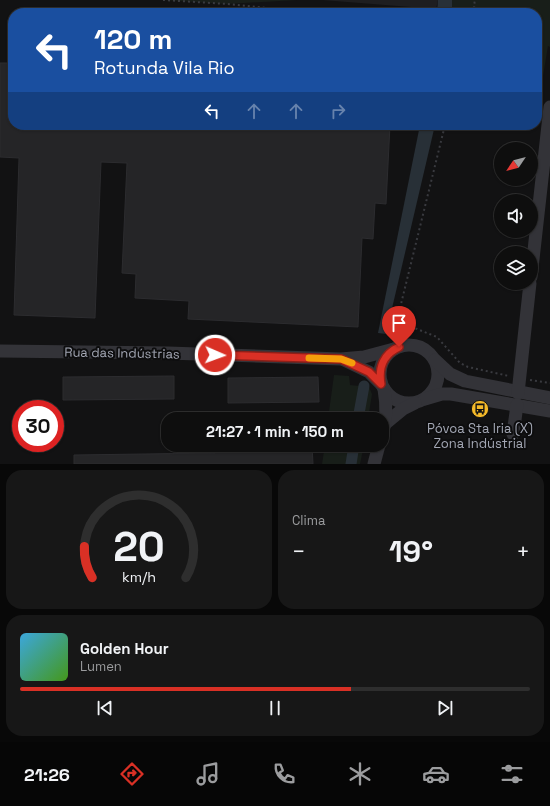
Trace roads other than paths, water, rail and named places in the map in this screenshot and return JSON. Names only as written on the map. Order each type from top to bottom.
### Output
[{"type":"street","points":[[534,246],[550,108]]},
{"type":"street","points":[[514,434],[529,290]]},
{"type":"street","points":[[385,412],[386,401],[380,377],[384,358],[398,348],[418,347],[429,354],[444,369],[457,378],[550,411]]},
{"type":"street","name":"Rua das Indústrias","points":[[0,351],[168,353],[341,359],[364,357],[398,348]]},
{"type":"street","points":[[383,386],[388,394],[398,401],[404,403],[418,402],[432,392],[437,379],[436,366],[429,354]]},
{"type":"street","name":"Rua das Indústrias","points":[[341,359],[369,372],[383,386]]},
{"type":"street","points":[[389,424],[403,409],[442,394],[517,399],[550,398]]},
{"type":"street","points":[[374,464],[377,452]]},
{"type":"waterway","points":[[359,412],[364,386]]},
{"type":"waterway","points":[[351,464],[353,452]]},
{"type":"place","name":"Póvoa Sta Iria (X) Zona Indústrial","points":[[480,409]]}]
